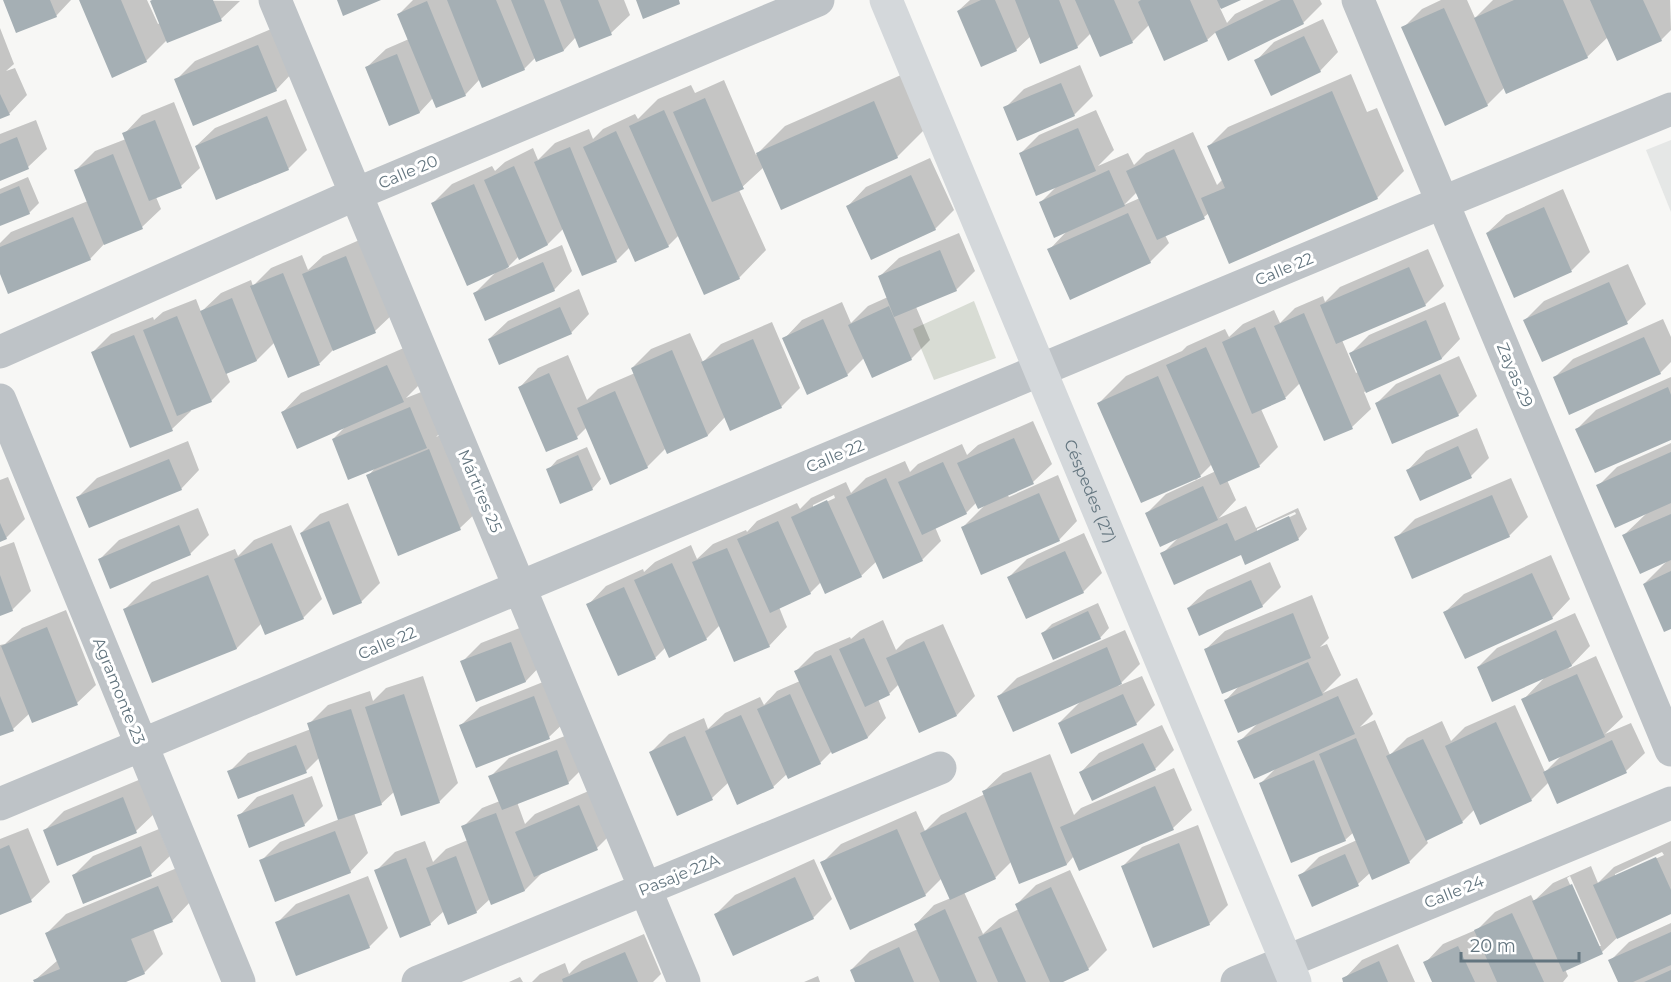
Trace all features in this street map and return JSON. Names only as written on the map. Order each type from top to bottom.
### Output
[{"type":"main road","name":"Céspedes (27)","points":[[886,0],[1291,972]]},
{"type":"street","name":"Mártires 25","points":[[275,0],[684,982]]},
{"type":"street","name":"Calle 20","points":[[0,352],[356,194],[818,0]]},
{"type":"street","name":"Zayas 29","points":[[1358,0],[1671,750]]},
{"type":"street","name":"Calle 22","points":[[0,804],[1671,109]]},
{"type":"street","name":"Agramonte 23","points":[[0,400],[239,982]]},
{"type":"street","name":"Pasaje 22A","points":[[418,982],[940,768]]},
{"type":"street","name":"Calle 24","points":[[1237,982],[1291,972],[1671,803]]},
{"type":"shaded area","points":[[1671,140],[1671,212],[1646,150]]},
{"type":"shaded area","points":[[974,301],[996,358],[934,380],[913,329]]},
{"type":"building","points":[[3,0],[50,0],[57,17],[16,33]]},
{"type":"building","points":[[79,0],[121,0],[147,62],[112,78]]},
{"type":"building","points":[[213,0],[222,21],[167,43],[150,1]]},
{"type":"building","points":[[337,0],[381,0],[343,16]]},
{"type":"building","points":[[447,0],[496,0],[525,70],[482,88]]},
{"type":"building","points":[[511,0],[544,0],[564,51],[536,62]]},
{"type":"building","points":[[560,0],[598,0],[612,35],[579,48]]},
{"type":"building","points":[[636,0],[679,0],[680,4],[643,19]]},
{"type":"building","points":[[981,0],[995,0],[1017,51],[981,67],[957,11]]},
{"type":"building","points":[[1015,0],[1059,0],[1078,48],[1040,64]]},
{"type":"building","points":[[1075,0],[1114,0],[1133,43],[1100,57]]},
{"type":"building","points":[[1141,0],[1190,0],[1208,41],[1164,61],[1138,2]]},
{"type":"building","points":[[1217,0],[1241,0],[1221,9]]},
{"type":"building","points":[[1281,0],[1293,0],[1304,24],[1228,61],[1215,32]]},
{"type":"building","points":[[1514,0],[1563,0],[1588,58],[1506,94],[1474,18]]},
{"type":"building","points":[[1590,0],[1643,0],[1662,41],[1617,61]]},
{"type":"building","points":[[427,1],[466,96],[436,108],[397,14]]},
{"type":"building","points":[[1444,8],[1488,106],[1445,126],[1401,27]]},
{"type":"building","points":[[1304,36],[1321,72],[1271,96],[1254,60]]},
{"type":"building","points":[[258,45],[277,91],[193,126],[174,79]]},
{"type":"building","points":[[397,54],[420,113],[389,126],[365,67]]},
{"type":"building","points":[[1061,83],[1075,116],[1017,141],[1003,107]]},
{"type":"building","points":[[1332,91],[1378,199],[1229,264],[1201,198],[1225,188],[1207,146]]},
{"type":"building","points":[[0,94],[10,115],[0,119]]},
{"type":"building","points":[[705,98],[744,189],[712,202],[673,112]]},
{"type":"building","points":[[874,101],[898,158],[781,210],[756,153]]},
{"type":"building","points":[[664,110],[740,279],[704,295],[629,126]]},
{"type":"building","points":[[267,116],[289,170],[216,200],[195,146]]},
{"type":"building","points":[[155,120],[182,188],[149,201],[122,133]]},
{"type":"building","points":[[1078,128],[1096,171],[1036,196],[1019,153]]},
{"type":"building","points":[[616,131],[669,247],[635,262],[583,147]]},
{"type":"building","points":[[17,137],[29,169],[0,181],[0,144]]},
{"type":"building","points":[[570,147],[617,262],[582,276],[534,162]]},
{"type":"building","points":[[1174,149],[1205,219],[1157,240],[1126,171]]},
{"type":"building","points":[[113,154],[143,229],[104,245],[74,170]]},
{"type":"building","points":[[514,166],[548,245],[519,260],[484,180]]},
{"type":"building","points":[[1109,170],[1125,206],[1054,238],[1039,202]]},
{"type":"building","points":[[911,175],[936,230],[871,260],[846,206]]},
{"type":"building","points":[[474,184],[509,267],[467,286],[431,203]]},
{"type":"building","points":[[19,186],[30,214],[0,226],[0,194]]},
{"type":"building","points":[[1544,207],[1572,272],[1514,298],[1486,233]]},
{"type":"building","points":[[1128,213],[1151,263],[1070,300],[1047,249]]},
{"type":"building","points":[[73,217],[91,260],[8,294],[0,274],[0,247]]},
{"type":"building","points":[[940,250],[957,291],[894,317],[878,276]]},
{"type":"building","points":[[346,256],[376,333],[333,351],[302,274]]},
{"type":"building","points":[[543,262],[555,291],[485,321],[473,293]]},
{"type":"building","points":[[1409,267],[1426,306],[1336,344],[1320,305]]},
{"type":"building","points":[[283,273],[320,365],[288,378],[250,286]]},
{"type":"building","points":[[1609,282],[1628,324],[1542,362],[1523,320]]},
{"type":"building","points":[[232,298],[257,361],[226,374],[200,311]]},
{"type":"building","points":[[889,306],[912,360],[872,378],[848,325]]},
{"type":"building","points":[[560,307],[572,334],[499,365],[488,339]]},
{"type":"building","points":[[1304,313],[1353,429],[1324,441],[1274,326]]},
{"type":"building","points":[[177,316],[212,402],[177,416],[143,330]]},
{"type":"building","points":[[823,319],[848,376],[807,395],[782,338]]},
{"type":"building","points":[[1426,320],[1442,359],[1366,393],[1349,353]]},
{"type":"building","points":[[1255,327],[1286,399],[1252,414],[1222,342]]},
{"type":"building","points":[[134,335],[173,431],[130,448],[91,352]]},
{"type":"building","points":[[1644,337],[1661,374],[1569,415],[1553,377]]},
{"type":"building","points":[[753,339],[782,408],[730,431],[701,362]]},
{"type":"building","points":[[1206,347],[1260,467],[1220,485],[1166,365]]},
{"type":"building","points":[[672,350],[708,436],[667,454],[631,368]]},
{"type":"building","points":[[387,365],[404,402],[297,449],[281,412]]},
{"type":"building","points":[[549,373],[578,439],[546,452],[518,387]]},
{"type":"building","points":[[1440,374],[1459,416],[1392,444],[1375,403]]},
{"type":"building","points":[[1158,376],[1201,477],[1141,503],[1097,403]]},
{"type":"building","points":[[1668,387],[1671,395],[1671,440],[1595,473],[1575,429]]},
{"type":"building","points":[[615,391],[648,468],[610,485],[577,408]]},
{"type":"building","points":[[410,407],[427,448],[348,480],[332,439]]},
{"type":"building","points":[[1014,438],[1034,484],[978,509],[957,463]]},
{"type":"building","points":[[1458,446],[1472,478],[1420,501],[1406,470]]},
{"type":"building","points":[[429,449],[461,530],[398,556],[366,475]]},
{"type":"building","points":[[1671,452],[1671,503],[1615,528],[1596,485]]},
{"type":"building","points":[[578,455],[593,490],[560,504],[546,469]]},
{"type":"building","points":[[169,459],[182,490],[89,528],[76,497]]},
{"type":"building","points":[[943,462],[967,514],[922,535],[898,482]]},
{"type":"building","points":[[886,478],[923,561],[883,579],[846,497]]},
{"type":"building","points":[[1203,486],[1218,520],[1160,547],[1145,513]]},
{"type":"building","points":[[1039,493],[1060,541],[981,575],[961,527]]},
{"type":"building","points":[[1492,495],[1510,537],[1412,579],[1394,537]]},
{"type":"building","points":[[827,500],[862,577],[825,594],[791,517]]},
{"type":"building","points":[[1671,514],[1671,560],[1640,574],[1622,535]]},
{"type":"building","points":[[1289,516],[1299,540],[1245,565],[1241,555],[1174,585],[1160,553],[1227,523],[1235,541]]},
{"type":"building","points":[[329,521],[362,603],[333,615],[300,533]]},
{"type":"building","points":[[778,521],[811,594],[770,613],[737,539]]},
{"type":"building","points":[[0,523],[7,539],[0,542]]},
{"type":"building","points":[[179,525],[191,555],[110,589],[98,559]]},
{"type":"building","points":[[272,543],[304,619],[265,635],[234,559]]},
{"type":"building","points":[[727,548],[770,647],[734,662],[692,562]]},
{"type":"building","points":[[1065,551],[1084,593],[1026,619],[1007,577]]},
{"type":"building","points":[[672,563],[707,640],[669,658],[634,580]]},
{"type":"building","points":[[1671,571],[1671,629],[1664,632],[1643,584]]},
{"type":"building","points":[[1532,573],[1553,619],[1465,659],[1443,612]]},
{"type":"building","points":[[0,575],[13,611],[0,616]]},
{"type":"building","points":[[208,575],[237,649],[152,683],[123,609]]},
{"type":"building","points":[[1251,580],[1263,607],[1199,636],[1187,608]]},
{"type":"building","points":[[624,587],[656,659],[618,676],[586,604]]},
{"type":"building","points":[[1088,611],[1101,639],[1053,660],[1041,633]]},
{"type":"building","points":[[1293,613],[1311,658],[1222,694],[1204,649]]},
{"type":"building","points":[[47,627],[78,705],[32,723],[1,646]]},
{"type":"building","points":[[1556,630],[1572,666],[1492,702],[1477,667]]},
{"type":"building","points":[[864,638],[890,695],[865,707],[839,649]]},
{"type":"building","points":[[924,641],[957,716],[919,733],[886,658]]},
{"type":"building","points":[[511,642],[526,682],[476,702],[460,661]]},
{"type":"building","points":[[1107,647],[1122,684],[1013,732],[997,696]]},
{"type":"building","points":[[831,655],[868,738],[832,754],[794,671]]},
{"type":"building","points":[[1308,662],[1323,695],[1238,733],[1224,700]]},
{"type":"building","points":[[1577,674],[1605,737],[1549,762],[1521,699]]},
{"type":"building","points":[[404,694],[440,803],[401,816],[365,707]]},
{"type":"building","points":[[790,694],[821,764],[788,779],[757,709]]},
{"type":"building","points":[[1123,694],[1137,725],[1071,754],[1058,723]]},
{"type":"building","points":[[0,696],[14,731],[0,736]]},
{"type":"building","points":[[534,696],[550,739],[476,768],[459,725]]},
{"type":"building","points":[[1338,696],[1355,734],[1254,779],[1237,741]]},
{"type":"building","points":[[351,709],[382,805],[338,820],[307,723]]},
{"type":"building","points":[[741,715],[774,788],[737,805],[705,731]]},
{"type":"building","points":[[1496,722],[1532,801],[1480,825],[1445,746]]},
{"type":"building","points":[[685,736],[713,800],[677,816],[649,752]]},
{"type":"building","points":[[1356,738],[1410,863],[1372,880],[1319,754]]},
{"type":"building","points":[[1423,739],[1463,823],[1426,841],[1386,756]]},
{"type":"building","points":[[1612,740],[1627,773],[1557,804],[1543,772]]},
{"type":"building","points":[[1143,743],[1156,770],[1092,801],[1079,772]]},
{"type":"building","points":[[296,745],[307,773],[238,799],[227,771]]},
{"type":"building","points":[[557,750],[569,784],[502,810],[488,776]]},
{"type":"building","points":[[1314,760],[1346,841],[1291,863],[1259,783]]},
{"type":"building","points":[[1031,772],[1067,865],[1019,884],[982,791]]},
{"type":"building","points":[[1155,786],[1174,830],[1079,871],[1060,827]]},
{"type":"building","points":[[293,794],[305,826],[249,848],[237,815]]},
{"type":"building","points":[[123,797],[137,833],[57,866],[43,830]]},
{"type":"building","points":[[579,805],[598,850],[534,877],[515,832]]},
{"type":"building","points":[[966,812],[996,879],[950,900],[920,833]]},
{"type":"building","points":[[496,813],[525,891],[491,905],[461,826]]},
{"type":"building","points":[[897,829],[926,896],[850,930],[820,862]]},
{"type":"building","points":[[335,831],[351,873],[275,902],[259,860]]},
{"type":"building","points":[[1179,843],[1210,925],[1153,948],[1121,866]]},
{"type":"building","points":[[9,845],[32,902],[0,915],[0,849]]},
{"type":"building","points":[[141,846],[152,876],[83,904],[72,875]]},
{"type":"building","points":[[1345,854],[1359,886],[1312,907],[1298,875]]},
{"type":"building","points":[[456,856],[477,913],[448,925],[426,868]]},
{"type":"building","points":[[1656,857],[1671,890],[1671,914],[1617,939],[1593,885]]},
{"type":"building","points":[[406,858],[431,925],[400,938],[374,870]]},
{"type":"building","points":[[795,877],[814,919],[733,956],[714,914]]},
{"type":"building","points":[[1572,884],[1603,954],[1563,972],[1532,901]]},
{"type":"building","points":[[158,886],[173,922],[131,939],[145,974],[126,982],[34,982],[33,980],[60,969],[45,933]]},
{"type":"building","points":[[1051,887],[1089,970],[1063,982],[1050,982],[1015,904]]},
{"type":"building","points":[[349,894],[370,948],[296,976],[275,922]]},
{"type":"building","points":[[945,909],[977,982],[940,982],[914,924]]},
{"type":"building","points":[[1512,913],[1544,982],[1497,982],[1474,930]]},
{"type":"building","points":[[1001,927],[1026,982],[998,982],[978,937]]},
{"type":"building","points":[[1671,932],[1671,965],[1633,982],[1618,982],[1608,960]]},
{"type":"building","points":[[1458,946],[1475,982],[1432,982],[1423,962]]},
{"type":"building","points":[[899,947],[914,982],[855,982],[850,970]]},
{"type":"building","points":[[625,952],[638,982],[563,982],[562,979]]},
{"type":"building","points":[[1379,961],[1388,982],[1343,982],[1342,978]]},
{"type":"building","points":[[1671,970],[1671,982],[1644,982]]}]
